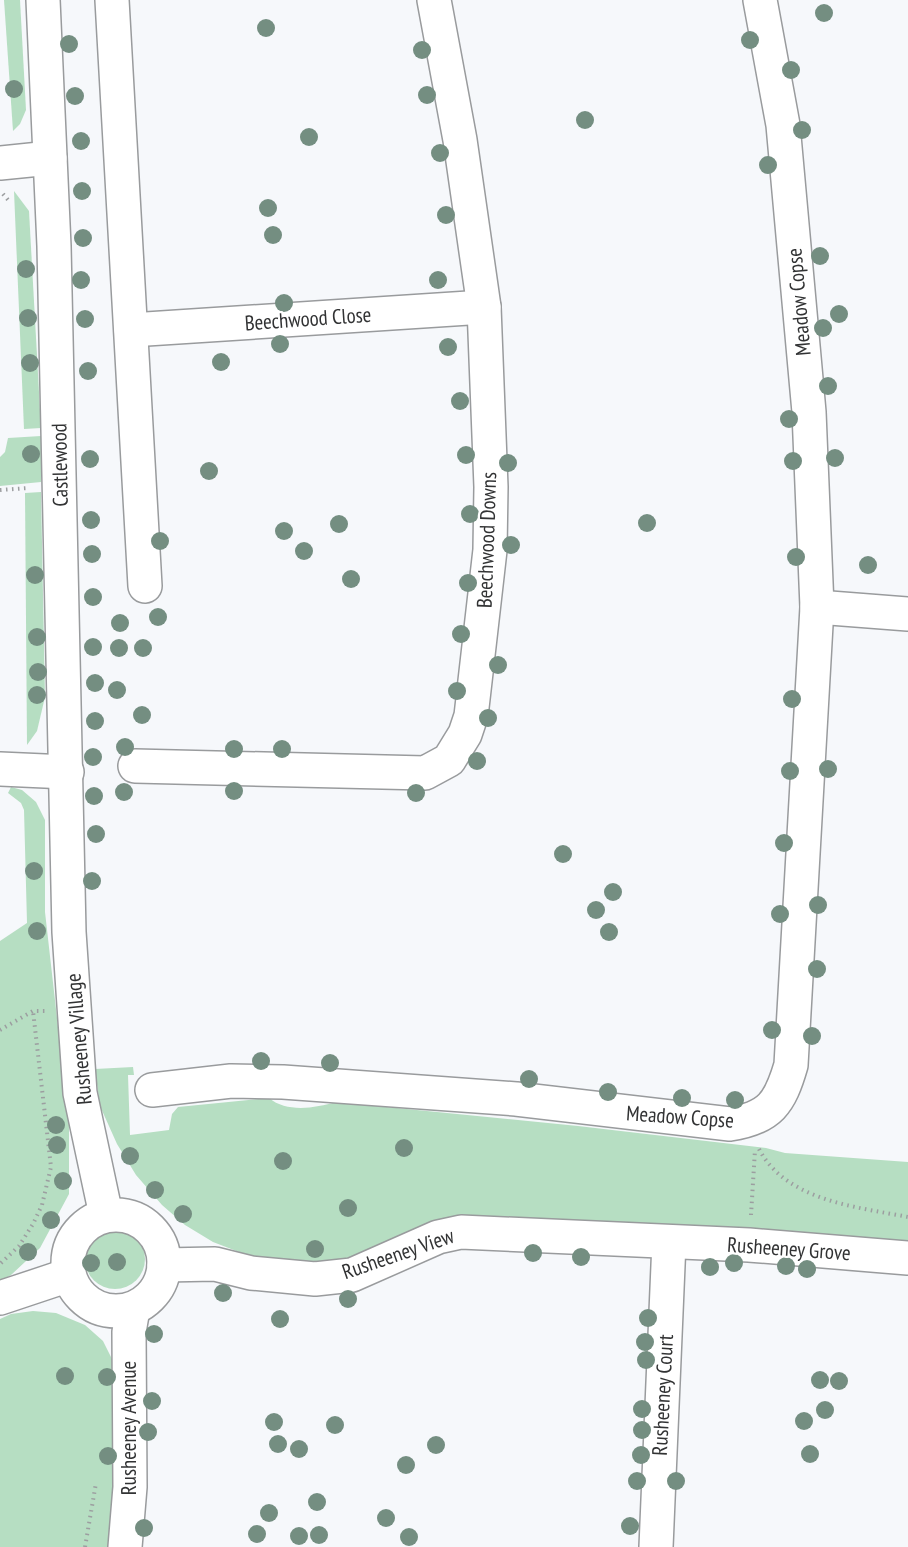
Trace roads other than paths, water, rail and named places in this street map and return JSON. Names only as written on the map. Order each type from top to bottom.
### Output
[{"type":"street","name":"Castlewood","points":[[43,0],[50,158],[67,772],[69,932]]},
{"type":"street","points":[[112,0],[146,586]]},
{"type":"street","name":"Beechwood Downs","points":[[135,766],[425,773],[450,760],[457,750],[471,716],[490,550],[491,487],[484,307],[462,151],[434,0]]},
{"type":"street","name":"Meadow Copse","points":[[152,1090],[231,1081],[283,1082],[516,1099],[730,1124],[753,1121],[768,1110],[779,1097],[791,1065],[817,607],[809,412],[783,125],[760,0]]},
{"type":"street","points":[[0,163],[50,158]]},
{"type":"street","name":"Beechwood Close","points":[[131,330],[484,307]]},
{"type":"street","points":[[817,607],[908,614]]},
{"type":"street","points":[[0,770],[67,772]]},
{"type":"street","name":"Rusheeney Village","points":[[69,932],[80,1093],[106,1215]]},
{"type":"street","points":[[106,1215],[135,1218],[157,1237],[164,1264],[162,1279],[155,1292],[133,1309],[117,1312],[101,1309],[86,1302],[75,1290],[69,1275],[67,1259],[71,1244],[79,1231],[92,1221],[106,1215]]},
{"type":"street","name":"Rusheeney View","points":[[164,1264],[215,1264],[251,1273],[315,1279],[352,1275],[438,1237],[461,1232],[669,1242]]},
{"type":"street","name":"Rusheeney Grove","points":[[669,1242],[749,1245],[908,1258]]},
{"type":"street","name":"Rusheeney Court","points":[[656,1547],[669,1242]]},
{"type":"street","points":[[0,1298],[69,1275]]},
{"type":"street","name":"Rusheeney Avenue","points":[[125,1547],[130,1487],[129,1332],[133,1309]]}]
